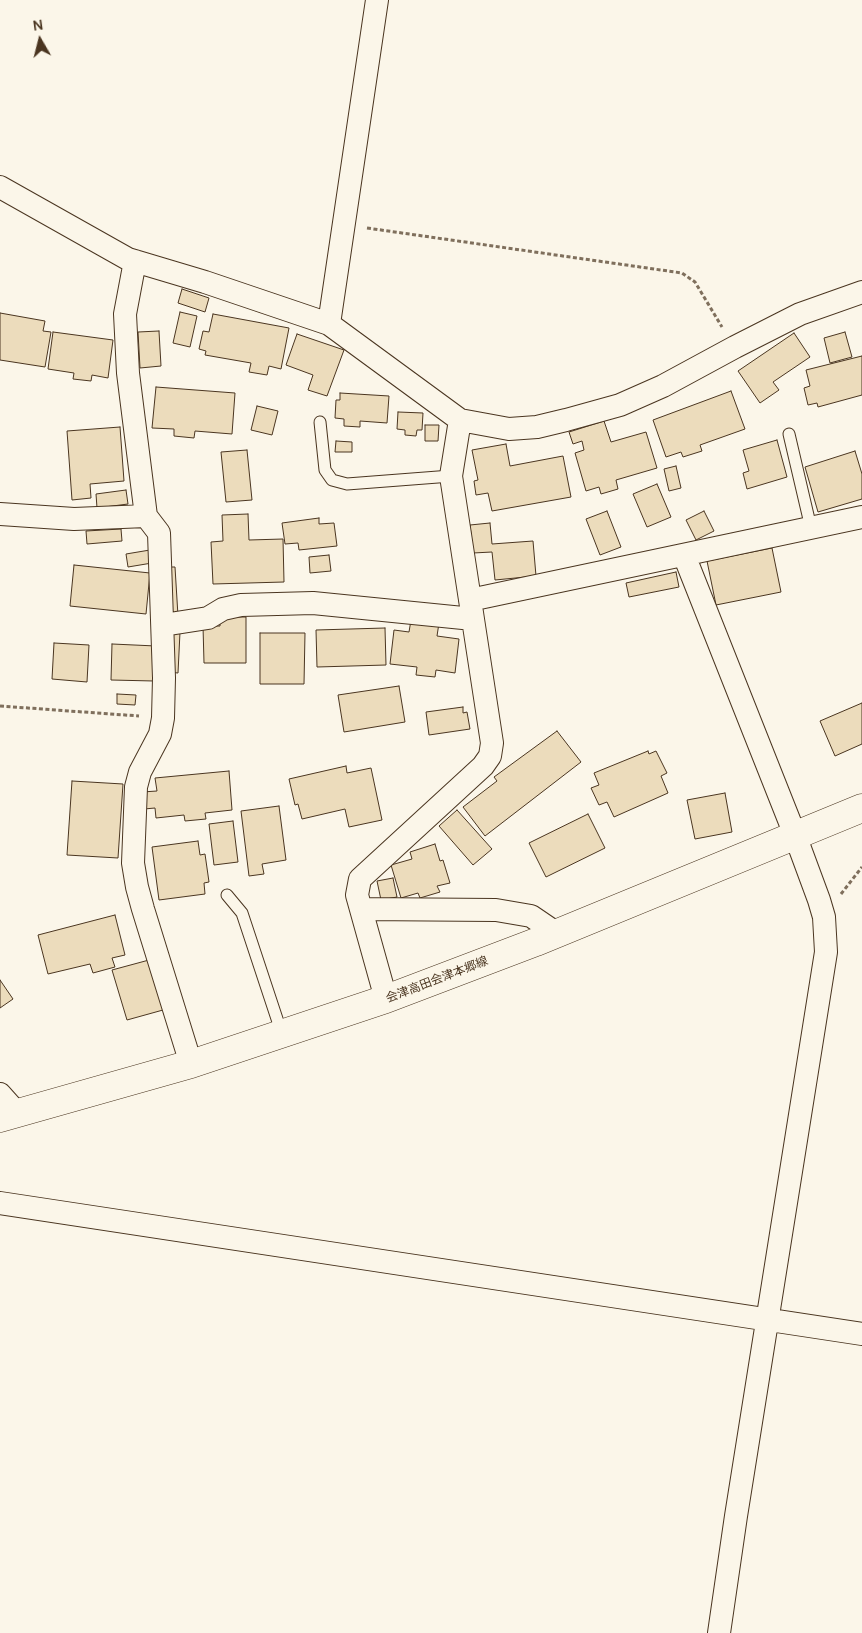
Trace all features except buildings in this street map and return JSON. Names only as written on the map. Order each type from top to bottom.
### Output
[{"type":"main road","name":"会津高田会津本郷線","points":[[6,1108],[190,1064],[386,1000],[862,808]]},
{"type":"street","points":[[329,324],[377,0]]},
{"type":"street","points":[[0,187],[135,262],[205,282],[329,324],[460,420],[509,428],[537,427],[628,401],[663,386],[734,346],[800,314],[862,292]]},
{"type":"street","points":[[135,262],[125,314],[128,372],[146,516],[159,533],[163,624],[164,718],[160,734],[140,772],[136,787],[133,863],[143,909],[190,1064]]},
{"type":"street","points":[[386,1000],[357,895],[360,879],[483,766],[490,756],[492,743],[451,476],[460,420]]},
{"type":"street","points":[[0,514],[74,519],[146,516]]},
{"type":"street","points":[[163,624],[208,618],[223,609],[241,605],[304,604],[373,608],[471,610],[684,555],[862,517]]},
{"type":"street","points":[[684,555],[795,835],[824,917],[826,952],[719,1633]]},
{"type":"street","points":[[361,909],[496,910],[531,916],[556,933]]},
{"type":"street","points":[[0,1203],[862,1334]]},
{"type":"lane","points":[[320,422],[325,470],[332,480],[347,484],[451,476]]},
{"type":"lane","points":[[788,434],[810,528]]},
{"type":"lane","points":[[227,895],[242,913],[282,1034]]},
{"type":"path","points":[[344,225],[682,273],[695,282],[734,346]]},
{"type":"path","points":[[0,706],[164,718]]}]
